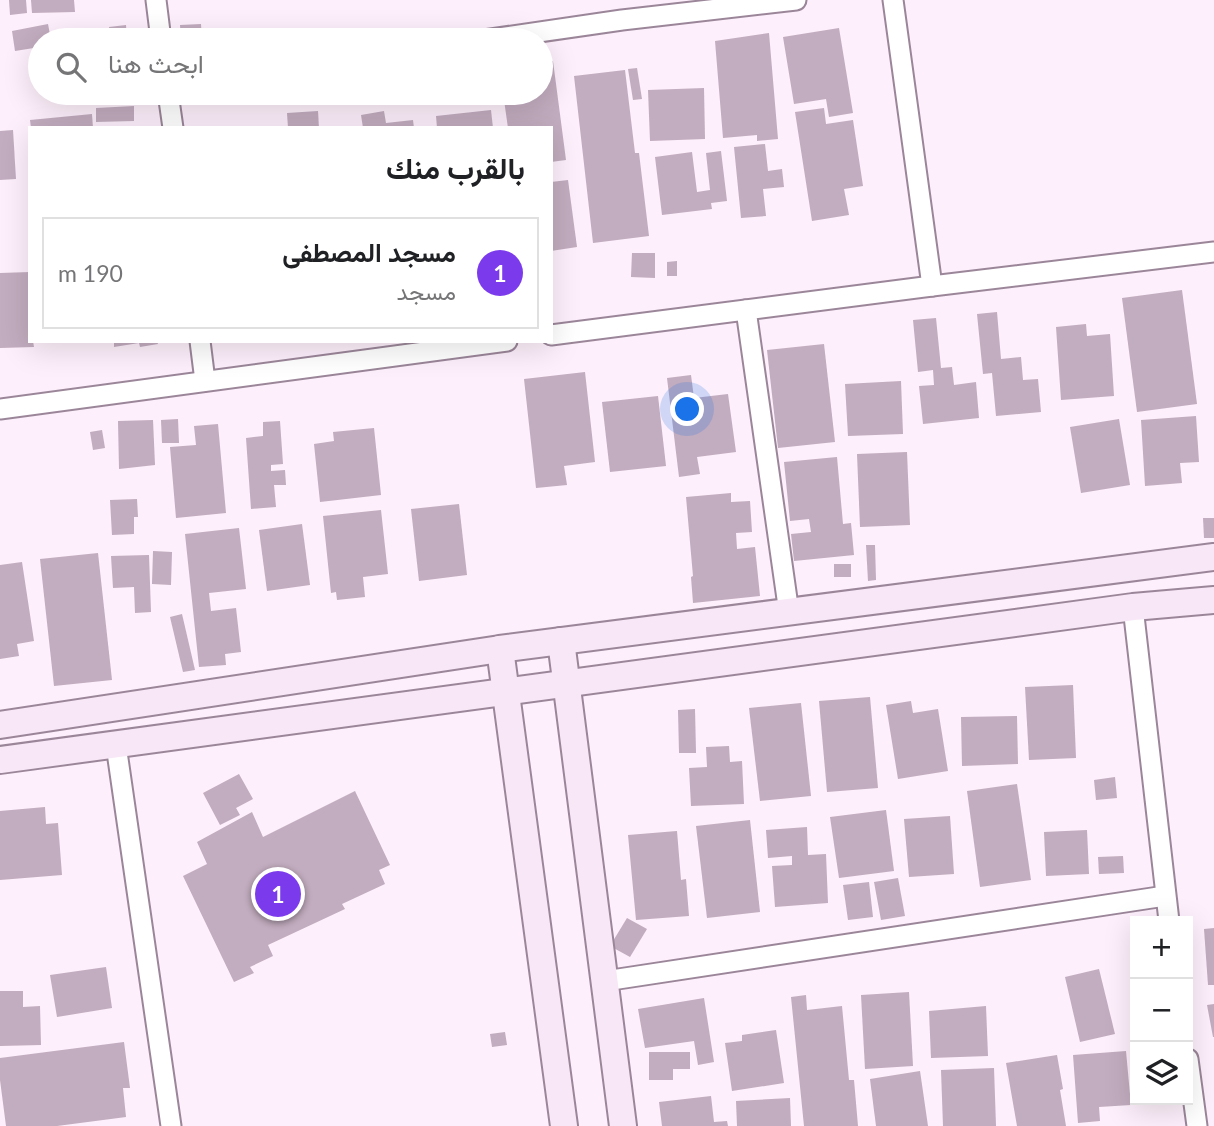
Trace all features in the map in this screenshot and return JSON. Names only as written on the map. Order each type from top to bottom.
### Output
[{"type":"street","points":[[156,0],[160,28]]},
{"type":"street","points":[[620,0],[622,20]]},
{"type":"street","points":[[553,30],[796,0]]},
{"type":"street","points":[[893,0],[932,286]]},
{"type":"street","points":[[170,105],[173,126]]},
{"type":"street","points":[[553,335],[1214,252]]},
{"type":"street","points":[[746,310],[789,613]]},
{"type":"street","points":[[200,343],[205,381]]},
{"type":"street","points":[[0,409],[493,343]]},
{"type":"street","points":[[0,725],[500,649],[1214,557]]},
{"type":"street","points":[[0,760],[1133,607],[1214,600]]},
{"type":"street","points":[[1133,607],[1168,916]]},
{"type":"street","points":[[561,641],[623,1126]]},
{"type":"street","points":[[500,649],[564,1126]]},
{"type":"street","points":[[117,745],[171,1126]]},
{"type":"street","points":[[605,981],[1165,896]]},
{"type":"street","points":[[1193,1096],[1197,1126]]},
{"type":"building","points":[[9,0],[26,0],[27,13],[10,15]]},
{"type":"building","points":[[31,0],[74,0],[75,12],[32,13]]},
{"type":"building","points":[[48,24],[49,28],[28,28],[28,49],[15,51],[12,31]]},
{"type":"building","points":[[201,24],[201,28],[180,28],[180,25]]},
{"type":"building","points":[[126,25],[126,28],[109,28]]},
{"type":"building","points":[[839,28],[853,113],[829,117],[826,99],[794,104],[783,37]]},
{"type":"building","points":[[769,33],[778,139],[757,141],[757,135],[723,138],[715,41]]},
{"type":"building","points":[[553,61],[566,160],[553,162],[553,126],[508,126],[505,105],[553,105]]},
{"type":"building","points":[[637,68],[642,99],[633,100],[628,69]]},
{"type":"building","points":[[625,70],[649,236],[593,243],[574,76]]},
{"type":"building","points":[[704,88],[705,139],[650,141],[648,90]]},
{"type":"building","points":[[134,106],[134,121],[96,122],[96,108]]},
{"type":"building","points":[[824,108],[826,124],[853,120],[863,186],[844,189],[849,215],[812,221],[795,112]]},
{"type":"building","points":[[491,110],[493,126],[437,126],[436,116]]},
{"type":"building","points":[[318,111],[319,126],[288,126],[287,113]]},
{"type":"building","points":[[384,111],[386,123],[413,120],[414,126],[363,126],[361,115]]},
{"type":"building","points":[[92,114],[93,126],[31,126],[30,120]]},
{"type":"building","points":[[13,130],[16,179],[0,180],[0,131]]},
{"type":"building","points":[[765,144],[768,171],[782,169],[784,187],[763,189],[766,216],[741,218],[734,147]]},
{"type":"building","points":[[721,151],[727,201],[711,203],[712,209],[662,215],[655,157],[692,152],[697,192],[710,190],[706,153]]},
{"type":"building","points":[[568,180],[577,247],[553,251],[553,182]]},
{"type":"building","points":[[632,253],[655,253],[655,278],[631,277]]},
{"type":"building","points":[[677,261],[677,276],[667,276],[667,262]]},
{"type":"building","points":[[28,272],[28,343],[33,343],[34,347],[0,348],[0,273]]},
{"type":"building","points":[[1182,290],[1197,404],[1137,412],[1122,298]]},
{"type":"building","points":[[997,312],[1001,359],[1021,357],[1023,380],[1038,379],[1041,412],[996,416],[992,373],[983,374],[977,314]]},
{"type":"building","points":[[936,318],[941,368],[952,367],[954,385],[976,382],[979,418],[923,424],[919,386],[934,385],[933,370],[918,372],[913,320]]},
{"type":"building","points":[[1086,324],[1087,336],[1110,334],[1114,396],[1061,400],[1056,327]]},
{"type":"building","points":[[114,343],[139,343],[114,347]]},
{"type":"building","points":[[139,343],[158,344],[140,347]]},
{"type":"building","points":[[824,344],[835,442],[778,448],[767,350]]},
{"type":"building","points":[[585,372],[595,462],[564,466],[567,485],[536,488],[524,379]]},
{"type":"building","points":[[691,375],[694,398],[728,394],[736,452],[697,457],[700,474],[679,477],[667,378]]},
{"type":"building","points":[[901,381],[903,434],[848,436],[845,384]]},
{"type":"building","points":[[658,396],[666,466],[610,472],[602,402]]},
{"type":"building","points":[[1196,416],[1199,462],[1180,463],[1182,483],[1145,486],[1141,420]]},
{"type":"building","points":[[178,419],[179,443],[162,443],[161,420]]},
{"type":"building","points":[[1119,419],[1130,485],[1081,493],[1070,427]]},
{"type":"building","points":[[153,420],[155,465],[119,469],[118,421]]},
{"type":"building","points":[[280,421],[283,464],[271,465],[271,471],[285,470],[286,485],[274,485],[276,507],[251,509],[246,438],[263,436],[263,422]]},
{"type":"building","points":[[218,424],[226,513],[176,518],[170,447],[196,445],[194,426]]},
{"type":"building","points":[[374,428],[381,495],[320,502],[314,444],[334,441],[333,432]]},
{"type":"building","points":[[102,430],[105,448],[93,450],[90,432]]},
{"type":"building","points":[[907,452],[910,525],[860,527],[857,454]]},
{"type":"building","points":[[837,457],[843,524],[851,523],[854,555],[794,561],[791,534],[811,532],[809,519],[790,521],[784,462]]},
{"type":"building","points":[[731,493],[731,502],[750,501],[752,532],[736,533],[737,549],[755,547],[760,596],[693,603],[686,497]]},
{"type":"building","points":[[137,499],[138,517],[134,517],[134,534],[112,535],[110,500]]},
{"type":"building","points":[[459,504],[467,575],[419,581],[411,509]]},
{"type":"building","points":[[381,510],[388,574],[363,577],[365,597],[337,600],[336,592],[331,593],[323,516]]},
{"type":"building","points":[[1203,518],[1214,518],[1214,538],[1204,538]]},
{"type":"building","points":[[302,524],[310,585],[267,591],[259,530]]},
{"type":"building","points":[[239,528],[246,589],[209,593],[211,611],[236,608],[241,652],[225,654],[226,665],[199,667],[185,534]]},
{"type":"building","points":[[866,545],[875,545],[876,580],[868,581]]},
{"type":"building","points":[[153,551],[172,552],[171,585],[152,584]]},
{"type":"building","points":[[98,553],[112,680],[54,686],[40,559]]},
{"type":"building","points":[[149,555],[151,612],[135,613],[134,587],[113,588],[111,556]]},
{"type":"building","points":[[22,562],[34,641],[17,644],[19,656],[0,659],[0,565]]},
{"type":"building","points":[[834,564],[851,564],[851,577],[834,577]]},
{"type":"building","points":[[182,614],[195,670],[183,672],[170,617]]},
{"type":"building","points":[[1073,685],[1076,758],[1029,760],[1025,687]]},
{"type":"building","points":[[870,697],[878,788],[827,792],[819,701]]},
{"type":"building","points":[[911,701],[913,713],[938,709],[948,771],[898,779],[886,705]]},
{"type":"building","points":[[801,703],[811,796],[760,801],[749,708]]},
{"type":"building","points":[[695,709],[696,753],[679,753],[678,710]]},
{"type":"building","points":[[1017,716],[1018,764],[962,766],[961,717]]},
{"type":"building","points":[[729,746],[730,762],[742,761],[744,804],[691,806],[689,768],[707,767],[706,747]]},
{"type":"building","points":[[239,774],[253,799],[236,808],[240,815],[220,825],[203,793]]},
{"type":"building","points":[[1115,777],[1117,798],[1096,800],[1094,780]]},
{"type":"building","points":[[1017,784],[1031,880],[980,887],[967,791]]},
{"type":"building","points":[[355,791],[390,865],[379,870],[385,884],[342,904],[345,909],[268,945],[273,956],[250,967],[254,973],[234,982],[183,876],[207,864],[197,842],[252,812],[263,837]]},
{"type":"building","points":[[45,807],[46,824],[58,823],[62,875],[0,880],[0,811]]},
{"type":"building","points":[[886,810],[894,871],[839,878],[830,817]]},
{"type":"building","points":[[950,816],[954,874],[909,877],[904,819]]},
{"type":"building","points":[[750,820],[760,912],[707,918],[696,826]]},
{"type":"building","points":[[807,827],[808,855],[826,854],[828,903],[775,907],[772,866],[792,865],[792,856],[768,858],[766,830]]},
{"type":"building","points":[[1087,830],[1089,874],[1046,876],[1044,832]]},
{"type":"building","points":[[677,831],[681,880],[686,879],[689,916],[636,920],[628,835]]},
{"type":"building","points":[[1123,856],[1124,873],[1099,874],[1098,857]]},
{"type":"building","points":[[898,878],[905,916],[881,920],[874,882]]},
{"type":"building","points":[[869,882],[873,917],[848,920],[843,885]]},
{"type":"building","points":[[627,918],[647,929],[630,957],[610,946]]},
{"type":"building","points":[[1214,928],[1214,985],[1208,985],[1204,929]]},
{"type":"building","points":[[106,967],[112,1008],[57,1017],[50,975]]},
{"type":"building","points":[[1099,969],[1115,1034],[1080,1042],[1065,977]]},
{"type":"building","points":[[0,991],[23,991],[23,1007],[40,1006],[41,1045],[0,1046]]},
{"type":"building","points":[[909,992],[913,1066],[865,1069],[861,995]]},
{"type":"building","points":[[806,995],[807,1010],[842,1006],[849,1080],[854,1080],[858,1126],[804,1126],[791,997]]},
{"type":"building","points":[[704,998],[714,1062],[698,1065],[694,1041],[645,1048],[638,1009]]},
{"type":"building","points":[[1214,1004],[1214,1037],[1213,1037],[1207,1005]]},
{"type":"building","points":[[986,1006],[988,1056],[931,1058],[929,1011]]},
{"type":"building","points":[[776,1030],[784,1083],[732,1091],[725,1043],[742,1041],[742,1035]]},
{"type":"building","points":[[505,1032],[507,1045],[492,1047],[490,1034]]},
{"type":"building","points":[[124,1042],[130,1088],[123,1088],[126,1117],[57,1126],[6,1126],[0,1058]]},
{"type":"building","points":[[1126,1051],[1131,1105],[1099,1107],[1100,1121],[1078,1123],[1073,1055]]},
{"type":"building","points":[[649,1052],[690,1052],[690,1069],[673,1069],[673,1080],[649,1080]]},
{"type":"building","points":[[1057,1055],[1066,1126],[1017,1126],[1006,1063]]},
{"type":"building","points":[[994,1068],[996,1126],[943,1126],[941,1070]]},
{"type":"building","points":[[920,1071],[928,1126],[876,1126],[870,1079]]},
{"type":"building","points":[[711,1096],[714,1122],[727,1121],[728,1126],[662,1126],[659,1102]]},
{"type":"building","points":[[790,1098],[791,1126],[737,1126],[736,1101]]},
{"type":"place","name":"مسجد المصطفى","points":[[278,894]]}]
